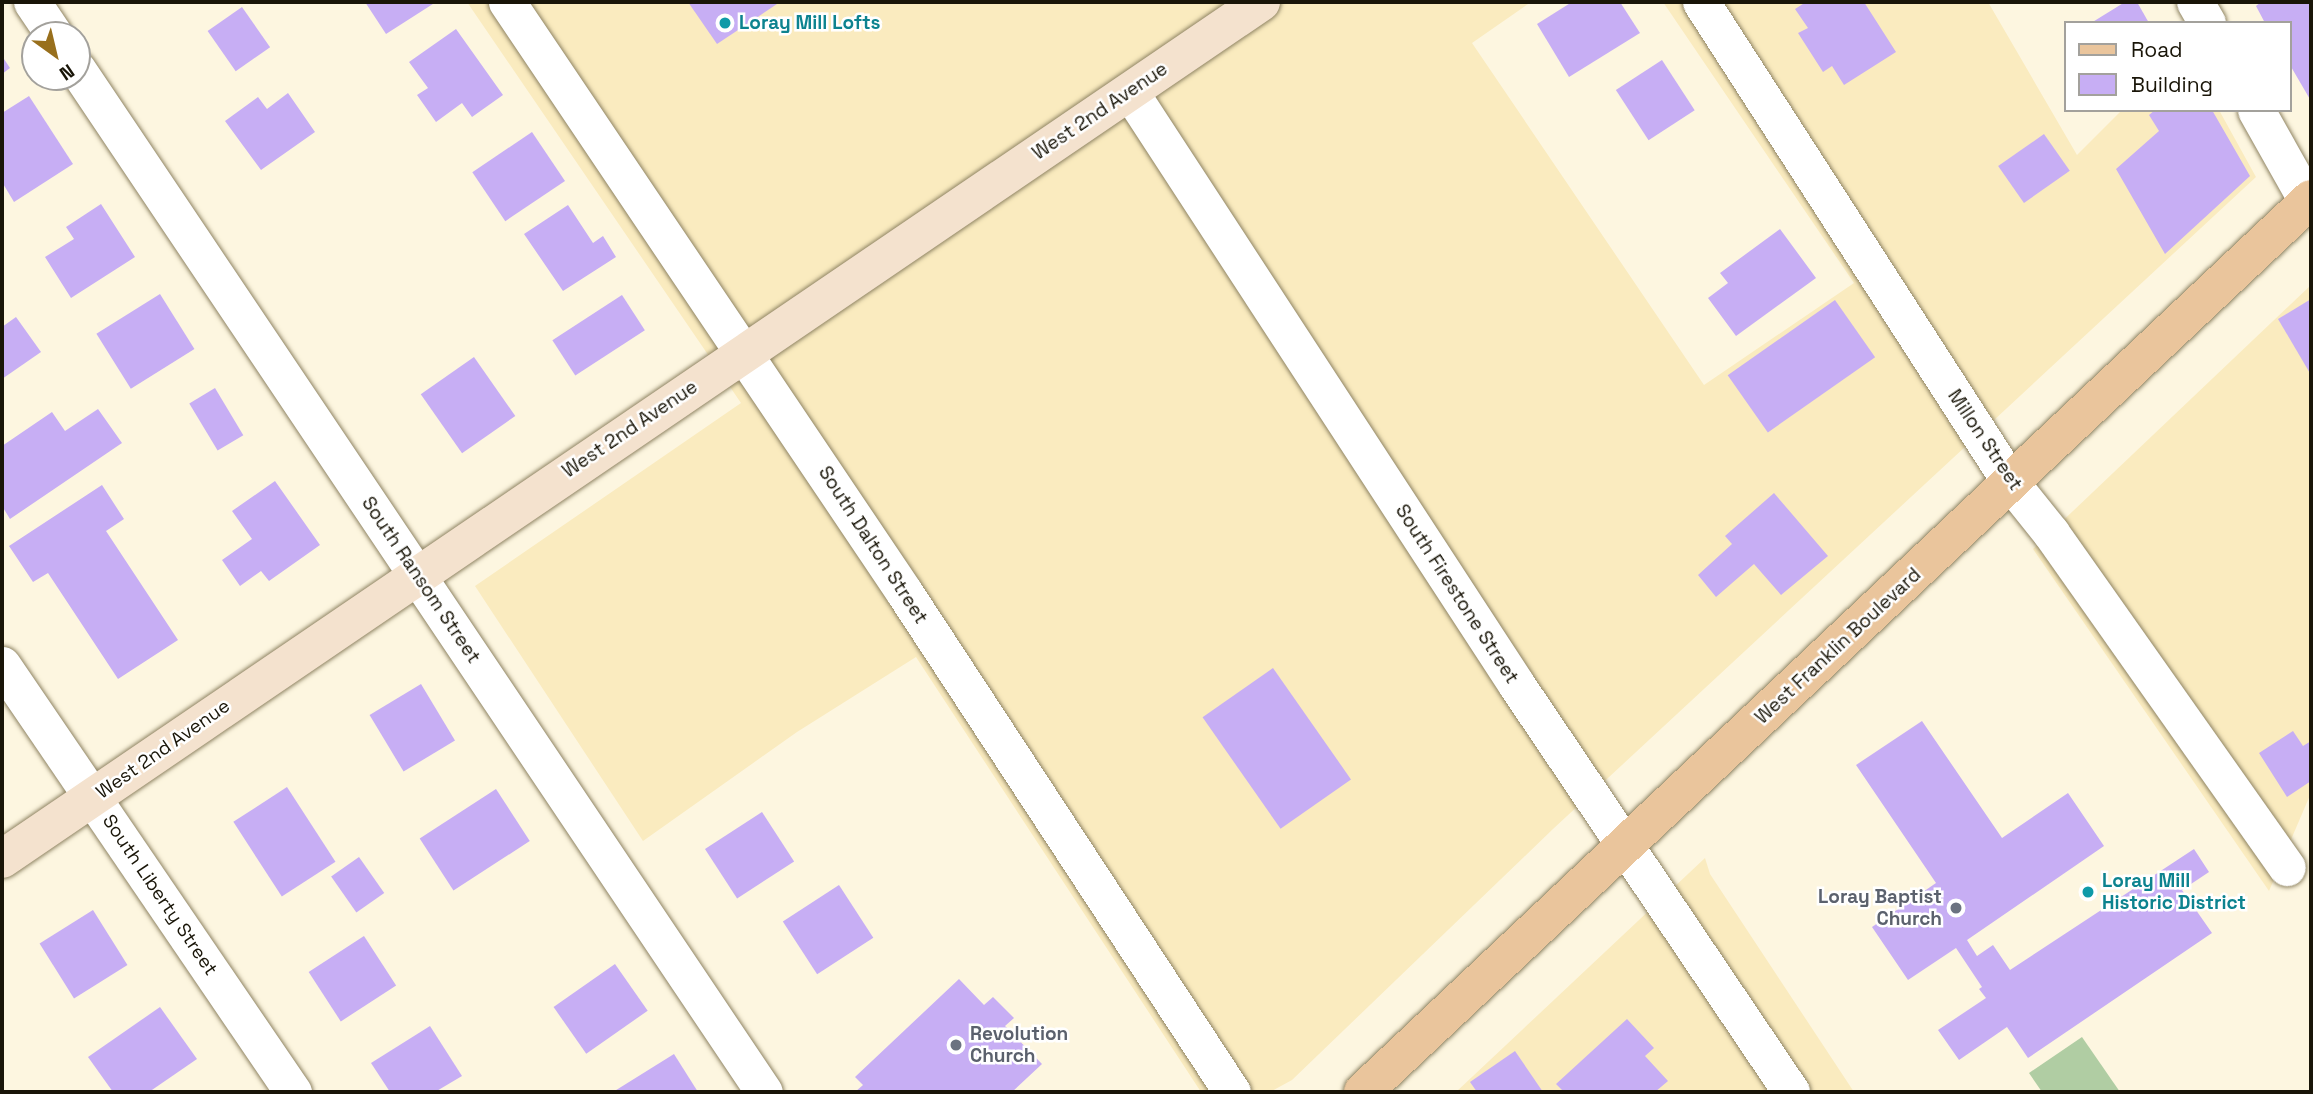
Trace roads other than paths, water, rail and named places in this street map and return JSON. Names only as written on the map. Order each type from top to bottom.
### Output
[{"type":"main road","name":"West Franklin Boulevard","points":[[1363,1092],[2310,203]]},
{"type":"street","points":[[32,2],[45,21]]},
{"type":"street","name":"South Dalton Street","points":[[507,2],[744,351],[1232,1092]]},
{"type":"street","name":"West 2nd Avenue","points":[[2,859],[744,351],[1261,2]]},
{"type":"street","name":"Millon Street","points":[[1701,2],[2011,483],[2059,544],[2287,867]]},
{"type":"street","points":[[2195,2],[2206,21]]},
{"type":"street","name":"South Ransom Street","points":[[91,90],[764,1092]]},
{"type":"street","name":"South Firestone Street","points":[[1130,92],[1624,845],[1791,1092]]},
{"type":"street","points":[[2257,112],[2310,203]]},
{"type":"street","name":"South Liberty Street","points":[[2,665],[94,796],[293,1092]]},
{"type":"place","name":"Loray Mill Lofts","points":[[725,23]]},
{"type":"place","name":"Loray Mill Historic District","points":[[2088,892]]},
{"type":"place","name":"Loray Baptist Church","points":[[1956,908]]},
{"type":"place","name":"Revolution Church","points":[[956,1045]]}]
